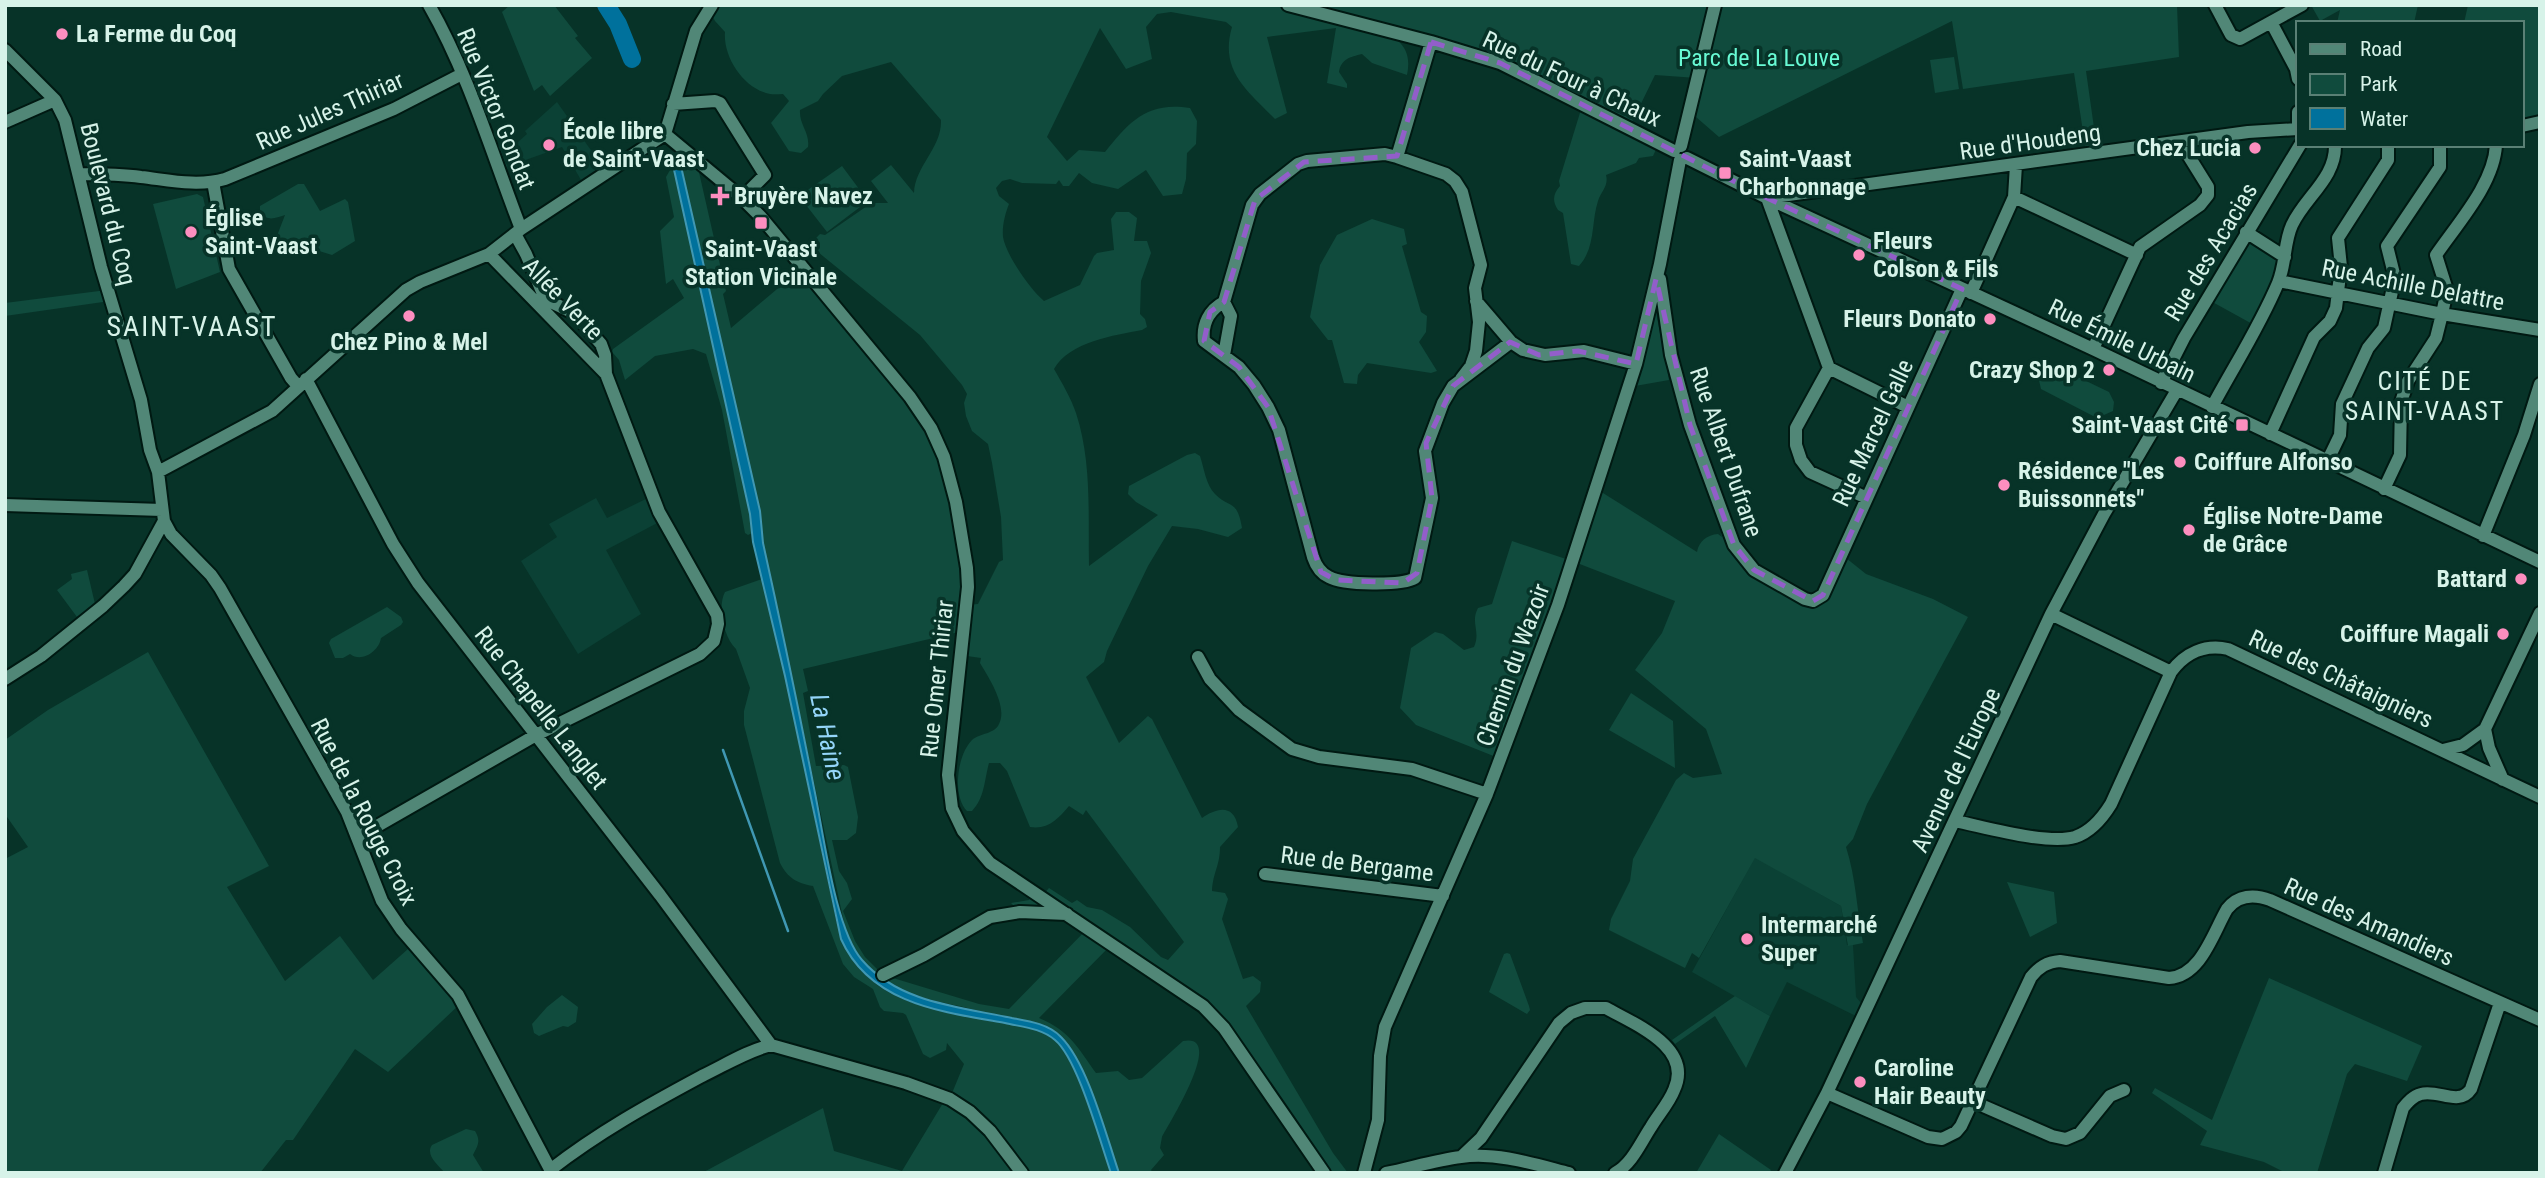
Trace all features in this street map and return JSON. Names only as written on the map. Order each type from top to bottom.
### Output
[{"type":"street","name":"Rue Victor Gondat","points":[[429,5],[462,74],[518,232]]},
{"type":"street","points":[[158,472],[268,413],[406,290],[489,254],[665,134],[696,31],[712,5]]},
{"type":"street","name":"Rue du Four à Chaux","points":[[1288,5],[1500,63],[1681,154]]},
{"type":"street","name":"Chemin du Wazoir","points":[[1364,1173],[1378,1119],[1380,1056],[1385,1027],[1488,794],[1558,605],[1636,364],[1715,5]]},
{"type":"street","points":[[2215,5],[2231,35],[2236,38],[2244,37],[2302,5]]},
{"type":"street","points":[[2271,22],[2296,69]]},
{"type":"street","points":[[1396,157],[1431,42]]},
{"type":"street","name":"Boulevard du Coq","points":[[5,50],[55,100],[65,120],[101,268],[141,400],[150,450],[158,472],[163,516]]},
{"type":"street","name":"Rue Jules Thiriar","points":[[213,182],[394,109],[462,74]]},
{"type":"street","points":[[5,122],[55,100]]},
{"type":"street","points":[[673,104],[720,103],[765,175],[742,198]]},
{"type":"street","name":"Rue d'Houdeng","points":[[1767,198],[2248,132],[2296,129]]},
{"type":"street","name":"Rue Omer Thiriar","points":[[665,134],[761,217],[910,397],[939,441],[956,502],[968,578],[948,775],[952,808],[963,831],[982,856],[1161,976],[1211,1013],[1322,1172]]},
{"type":"street","points":[[2093,349],[2140,247],[2200,205],[2208,195],[2208,187],[2180,142]]},
{"type":"street","name":"Rue des Acacias","points":[[2161,383],[2184,338],[2299,147]]},
{"type":"street","points":[[2213,407],[2279,281],[2292,225],[2330,170],[2336,147]]},
{"type":"street","points":[[2270,435],[2315,337],[2330,321],[2336,308],[2341,267],[2338,238],[2388,160],[2388,147]]},
{"type":"street","points":[[2326,462],[2340,435],[2342,404],[2368,348],[2384,328],[2395,278],[2387,246],[2440,167],[2440,147]]},
{"type":"street","points":[[2384,489],[2400,455],[2401,402],[2408,380],[2436,338],[2442,314],[2446,290],[2436,255],[2483,187],[2492,167],[2496,147]]},
{"type":"street","points":[[1385,154],[1446,174],[1459,186],[1480,258],[1481,265],[1475,288],[1476,300],[1479,322],[1476,351],[1471,366],[1446,397],[1426,443],[1425,451],[1433,491],[1415,578],[1404,583],[1342,581],[1327,577],[1316,565],[1276,422],[1254,384],[1224,355],[1207,345],[1203,335],[1210,312],[1224,302],[1252,205],[1260,194],[1304,162],[1385,154]]},
{"type":"street","name":"Rue Émile Urbain","points":[[1681,154],[1767,198],[2093,349],[2540,562]]},
{"type":"street","points":[[2016,165],[2014,197],[2137,255]]},
{"type":"street","points":[[79,174],[213,182]]},
{"type":"street","name":"Rue Chapelle Langlet","points":[[213,182],[229,269],[291,379],[302,383],[399,554],[418,583],[660,895],[771,1045]]},
{"type":"street","name":"Rue Marcel Galle","points":[[1822,595],[1908,407],[2014,197]]},
{"type":"street","points":[[1767,198],[1829,368],[1908,407]]},
{"type":"street","name":"Allée Verte","points":[[518,232],[543,294],[551,302],[574,313],[601,344],[605,355],[606,374],[651,494],[714,607],[718,624],[714,641],[700,654],[536,734]]},
{"type":"street","points":[[2246,232],[2285,257]]},
{"type":"street","name":"Allée Verte","points":[[489,254],[606,374]]},
{"type":"street","name":"Rue Albert Dufrane","points":[[1660,264],[1663,312],[1680,390],[1706,472],[1734,545],[1754,570],[1813,601],[1822,595]]},
{"type":"street","name":"Rue Achille Delattre","points":[[2279,281],[2337,291],[2388,304],[2540,330]]},
{"type":"street","points":[[1476,300],[1511,342],[1523,350],[1539,355],[1584,351],[1636,364]]},
{"type":"street","points":[[1224,302],[1231,316],[1224,355]]},
{"type":"street","points":[[1461,379],[1511,342]]},
{"type":"street","points":[[1829,368],[1797,428],[1795,436],[1799,452],[1810,472],[1867,498]]},
{"type":"street","points":[[2483,536],[2534,423],[2540,384]]},
{"type":"street","name":"Avenue de l'Europe","points":[[1785,1173],[1828,1093],[2051,614],[2104,514],[2177,390]]},
{"type":"street","points":[[5,505],[163,516],[135,575],[41,656],[5,679]]},
{"type":"street","name":"Rue de la Rouge Croix","points":[[163,516],[171,534],[216,581],[347,812],[382,901],[401,929],[458,995],[551,1171]]},
{"type":"street","points":[[2442,750],[2463,745],[2486,729],[2540,613]]},
{"type":"street","points":[[1955,821],[2058,839],[2076,837],[2091,827],[2102,817],[2110,804],[2171,672],[2051,614]]},
{"type":"street","name":"Rue des Châtaigniers","points":[[2171,672],[2178,663],[2195,652],[2217,647],[2228,649],[2540,797]]},
{"type":"street","points":[[1198,657],[1210,678],[1239,710],[1292,749],[1319,757],[1412,769],[1488,794]]},
{"type":"street","points":[[2486,729],[2489,748],[2503,780]]},
{"type":"street","points":[[358,837],[536,734]]},
{"type":"street","name":"Rue de Bergame","points":[[1265,874],[1443,896]]},
{"type":"street","name":"Rue des Amandiers","points":[[1828,1093],[1934,1139],[1942,1139],[1956,1132],[1974,1102],[2031,976],[2041,967],[2060,961],[2169,978],[2181,976],[2195,965],[2232,902],[2249,896],[2270,900],[2540,1020]]},
{"type":"street","points":[[883,975],[990,917],[1020,912],[1068,914]]},
{"type":"street","points":[[2384,1173],[2403,1108],[2409,1101],[2415,1096],[2427,1093],[2456,1097],[2467,1095],[2500,1003]]},
{"type":"street","points":[[1461,1157],[1481,1138],[1559,1023],[1579,1010],[1599,1006],[1665,1043],[1671,1052],[1677,1072],[1675,1089],[1630,1159],[1615,1173]]},
{"type":"street","points":[[551,1171],[587,1142],[631,1113],[749,1052],[771,1045],[906,1083],[950,1099],[970,1112],[990,1131],[1022,1173]]},
{"type":"street","points":[[1974,1102],[2052,1136],[2066,1139],[2080,1133],[2110,1096],[2124,1090]]},
{"type":"street","points":[[1386,1173],[1461,1157],[1509,1159],[1569,1173]]},
{"type":"highlighted area","points":[[1431,42],[1500,63],[1767,198],[1962,289],[1823,595],[1813,601],[1754,570],[1734,545],[1690,425],[1656,279],[1636,364],[1578,351],[1539,355],[1510,342],[1453,386],[1426,443],[1432,498],[1417,573],[1403,583],[1336,580],[1321,572],[1268,407],[1239,367],[1204,341],[1210,312],[1224,302],[1255,200],[1304,162],[1397,156]]},
{"type":"shaded area","name":"École libre de Saint-Vaast","points":[[557,102],[607,173],[585,187],[562,147],[520,162],[499,173],[492,152],[518,142],[527,134],[525,131]]},
{"type":"shaded area","points":[[652,496],[663,520],[606,550],[641,614],[578,654],[521,561],[557,537],[549,524],[596,498],[607,518]]},
{"type":"shaded area","points":[[1755,857],[1841,906],[1847,945],[1853,945],[1856,997],[1866,1009],[1862,1019],[1787,982],[1770,1016],[1692,972]]},
{"type":"green space","points":[[510,5],[554,5],[578,36],[575,38],[592,58],[550,96],[542,85],[534,91],[502,12]]},
{"type":"green space","name":"Parc de La Louve","points":[[712,5],[2177,5],[2179,57],[2086,71],[2097,149],[2086,151],[2074,73],[1963,89],[1952,21],[1719,137],[1696,117],[1689,115],[1697,78],[1655,75],[1632,122],[1581,97],[1579,101],[1500,63],[1397,40],[1404,47],[1407,56],[1407,75],[1372,63],[1362,54],[1347,59],[1340,68],[1339,72],[1347,88],[1327,83],[1336,28],[1267,37],[1287,113],[1275,119],[1238,79],[1229,56],[1232,27],[1226,22],[1171,12],[1157,14],[1146,27],[1152,59],[1126,69],[1100,28],[1047,137],[1067,161],[1079,150],[1105,152],[1122,131],[1140,116],[1151,111],[1175,107],[1190,108],[1197,121],[1196,144],[1187,153],[1186,179],[1182,194],[1163,196],[1146,170],[1118,189],[1092,183],[1079,173],[1069,186],[1063,186],[1059,180],[1056,184],[1022,183],[1010,179],[1002,181],[996,188],[999,196],[1009,204],[1003,229],[1005,244],[1019,271],[1044,301],[1080,285],[1094,256],[1114,250],[1111,219],[1116,212],[1129,212],[1137,218],[1134,241],[1147,241],[1151,253],[1141,281],[1140,314],[1147,327],[1081,346],[1070,352],[1054,369],[1074,407],[1085,450],[1089,566],[1158,515],[1128,494],[1129,486],[1195,453],[1200,456],[1212,490],[1220,499],[1235,508],[1242,528],[1228,537],[1172,526],[1148,566],[1104,662],[1086,677],[1119,743],[1148,716],[1152,719],[1202,818],[1224,810],[1233,814],[1236,819],[1238,827],[1220,847],[1212,891],[1225,893],[1228,899],[1222,919],[1243,979],[1253,976],[1261,982],[1260,992],[1246,1006],[1333,1153],[1348,1173],[1330,1173],[1224,1028],[1112,944],[1039,1018],[1066,1035],[1096,1073],[1118,1071],[1129,1080],[1142,1078],[1183,1041],[1195,1042],[1199,1051],[1197,1064],[1183,1099],[1162,1137],[1160,1148],[1164,1155],[1151,1170],[1153,1173],[702,1173],[823,1108],[834,1151],[902,1171],[946,1098],[950,1098],[964,1064],[947,1043],[946,1050],[930,1058],[923,1054],[906,1015],[884,1011],[873,989],[854,977],[843,964],[813,886],[793,879],[780,863],[744,725],[744,711],[750,688],[723,622],[725,592],[762,579],[836,920],[846,947],[860,968],[876,984],[895,995],[916,1004],[990,1021],[994,1015],[928,999],[891,985],[874,973],[859,955],[846,932],[763,543],[760,511],[680,162],[694,157],[696,159],[726,291],[723,294],[731,328],[802,268],[922,413],[956,502],[966,605],[978,604],[999,562],[1003,560],[1001,517],[988,444],[972,431],[964,403],[967,394],[962,385],[920,335],[813,248],[815,239],[820,234],[825,235],[867,206],[888,203],[871,181],[891,165],[914,193],[915,183],[937,139],[941,120],[891,62],[842,76],[818,101],[800,110],[808,147],[801,153],[789,151],[771,123],[789,101],[783,94],[770,94],[757,89],[742,77],[727,51],[725,32],[709,9]],"holes":[[[963,631],[960,655],[981,658],[980,663],[1001,709],[997,727],[972,740],[963,755],[958,776],[962,804],[967,811],[972,811],[982,794],[989,763],[1000,763],[1007,771],[1030,827],[1047,825],[1069,806],[1083,815],[1086,810],[1184,942],[1168,960],[1161,957],[1130,927],[1102,910],[1087,907],[1077,900],[1072,903],[1049,888],[1041,897],[1034,892],[1029,900],[1011,903],[1020,912],[1068,914],[1088,928],[1009,1009],[979,1004],[883,975],[865,957],[855,941],[843,911],[852,899],[847,883],[839,871],[832,840],[847,840],[856,833],[858,817],[848,767],[816,766],[803,693],[808,691],[803,669]]]},
{"type":"green space","points":[[2311,5],[2418,5],[2414,21],[2337,21],[2340,10],[2320,21]]},
{"type":"green space","points":[[2468,5],[2540,5],[2540,122],[2524,126],[2524,21],[2464,21]]},
{"type":"green space","points":[[1954,57],[1959,89],[1935,93],[1930,60]]},
{"type":"green space","points":[[1583,103],[1659,143],[1653,156],[1639,158],[1636,163],[1606,175],[1606,185],[1596,209],[1591,243],[1579,266],[1571,264],[1563,213],[1556,207],[1554,198],[1560,186],[1559,181]]},
{"type":"green space","points":[[673,165],[750,514],[752,533],[748,535],[745,533],[722,410],[706,354],[693,349],[655,356],[625,380],[619,360],[612,352],[684,298],[673,279],[666,284],[660,231],[674,217],[666,177]]},
{"type":"green space","points":[[842,166],[868,201],[827,232],[799,196]]},
{"type":"green space","points":[[298,184],[304,184],[320,211],[345,199],[348,202],[355,241],[332,255],[316,250],[284,255],[278,251],[275,241],[285,215],[266,217],[260,212],[260,206]]},
{"type":"green space","points":[[197,194],[203,197],[220,272],[176,289],[153,204]]},
{"type":"green space","points":[[1372,219],[1404,229],[1407,244],[1402,246],[1421,312],[1427,316],[1426,332],[1419,342],[1437,371],[1431,373],[1367,363],[1358,375],[1357,384],[1344,383],[1332,340],[1328,340],[1310,317],[1320,265],[1337,235]]},
{"type":"green space","points":[[2246,232],[2285,257],[2256,326],[2207,299]]},
{"type":"green space","points":[[107,290],[110,301],[5,316],[5,303]]},
{"type":"green space","points":[[1655,307],[1669,380],[1635,386],[1638,377]]},
{"type":"green space","points":[[2057,367],[2109,392],[2114,402],[2113,411],[2097,418],[2041,389],[2038,376],[2042,369]]},
{"type":"green space","points":[[1595,488],[1697,552],[1704,539],[1718,534],[1722,537],[1721,533],[1727,531],[1740,556],[1813,601],[1841,554],[1866,574],[1933,599],[1968,617],[1867,804],[1853,839],[1846,847],[1863,943],[1848,946],[1841,906],[1755,858],[1699,958],[1692,953],[1685,968],[1609,930],[1611,919],[1630,881],[1633,859],[1676,780],[1684,773],[1693,778],[1722,774],[1706,729],[1635,670],[1662,633],[1675,601],[1572,561]]},
{"type":"green space","points":[[1512,541],[1572,561],[1501,759],[1416,725],[1400,708],[1411,648],[1435,632],[1443,634],[1464,650],[1474,647],[1476,613],[1478,608],[1492,604]]},
{"type":"green space","points":[[87,570],[95,604],[77,617],[57,590],[72,579],[71,574]]},
{"type":"green space","points":[[387,607],[401,617],[401,625],[381,638],[377,647],[365,656],[350,654],[335,658],[329,643],[331,639]]},
{"type":"green space","points":[[148,652],[269,866],[227,887],[285,981],[340,936],[373,980],[408,949],[456,1003],[460,1004],[388,1072],[355,1049],[293,1140],[286,1140],[260,1173],[5,1173],[5,859],[28,847],[5,814],[5,740],[48,710]]},
{"type":"green space","points":[[1631,693],[1673,721],[1675,768],[1609,730]]},
{"type":"green space","points":[[2007,882],[2054,892],[2057,923],[2030,937]]},
{"type":"green space","points":[[1504,954],[1510,954],[1529,1006],[1527,1014],[1489,992]]},
{"type":"green space","points":[[2269,978],[2422,1046],[2407,1081],[2355,1064],[2347,1074],[2317,1173],[2286,1173],[2264,1162],[2200,1145],[2207,1131],[2152,1093],[2155,1088],[2212,1120]]},
{"type":"green space","points":[[562,995],[578,1007],[576,1022],[539,1036],[534,1033],[532,1024]]},
{"type":"green space","points":[[1735,996],[1770,1016],[1746,1068],[1715,1016],[1675,1044],[1672,1040]]},
{"type":"green space","points":[[466,1129],[477,1134],[478,1143],[473,1155],[484,1173],[445,1173],[431,1156],[430,1149],[432,1145]]},
{"type":"green space","points":[[1719,1134],[1771,1170],[1769,1173],[1696,1173]]},
{"type":"water","points":[[680,162],[760,511],[763,543],[831,878],[844,926],[862,960],[894,986],[931,1001],[1032,1022],[1045,1026],[1061,1037],[1080,1064],[1088,1082],[1119,1173],[1111,1173],[1080,1082],[1064,1050],[1055,1040],[1031,1028],[933,1009],[910,1001],[870,978],[854,961],[841,939],[673,165]]},
{"type":"waterway","name":"La Haine","points":[[606,5],[618,24],[632,59]]},
{"type":"waterway","points":[[723,750],[788,931]]},
{"type":"place","name":"La Ferme du Coq","points":[[62,34]]},
{"type":"place","name":"École libre de Saint-Vaast","points":[[549,145]]},
{"type":"place","name":"Chez Lucia","points":[[2255,148]]},
{"type":"place","name":"Saint-Vaast Charbonnage","points":[[1725,173]]},
{"type":"place","name":"Bruyère Navez","points":[[720,196]]},
{"type":"place","name":"Saint-Vaast Station Vicinale","points":[[761,223]]},
{"type":"place","name":"Église Saint-Vaast","points":[[191,232]]},
{"type":"place","name":"Fleurs Colson & Fils","points":[[1859,255]]},
{"type":"place","name":"Chez Pino & Mel","points":[[409,316]]},
{"type":"place","name":"Fleurs Donato","points":[[1990,319]]},
{"type":"place","name":"Crazy Shop 2","points":[[2109,370]]},
{"type":"place","name":"Saint-Vaast Cité","points":[[2242,425]]},
{"type":"place","name":"Coiffure Alfonso","points":[[2180,462]]},
{"type":"place","name":"Résidence \"Les Buissonnets\"","points":[[2004,485]]},
{"type":"place","name":"Église Notre-Dame de Grâce","points":[[2189,530]]},
{"type":"place","name":"Battard","points":[[2521,579]]},
{"type":"place","name":"Coiffure Magali","points":[[2503,634]]},
{"type":"place","name":"Intermarché Super","points":[[1747,939]]},
{"type":"place","name":"Caroline Hair Beauty","points":[[1860,1082]]},
{"type":"district","name":"SAINT-VAAST","points":[[192,326]]},
{"type":"district","name":"CITÉ DE SAINT-VAAST","points":[[2425,396]]}]
